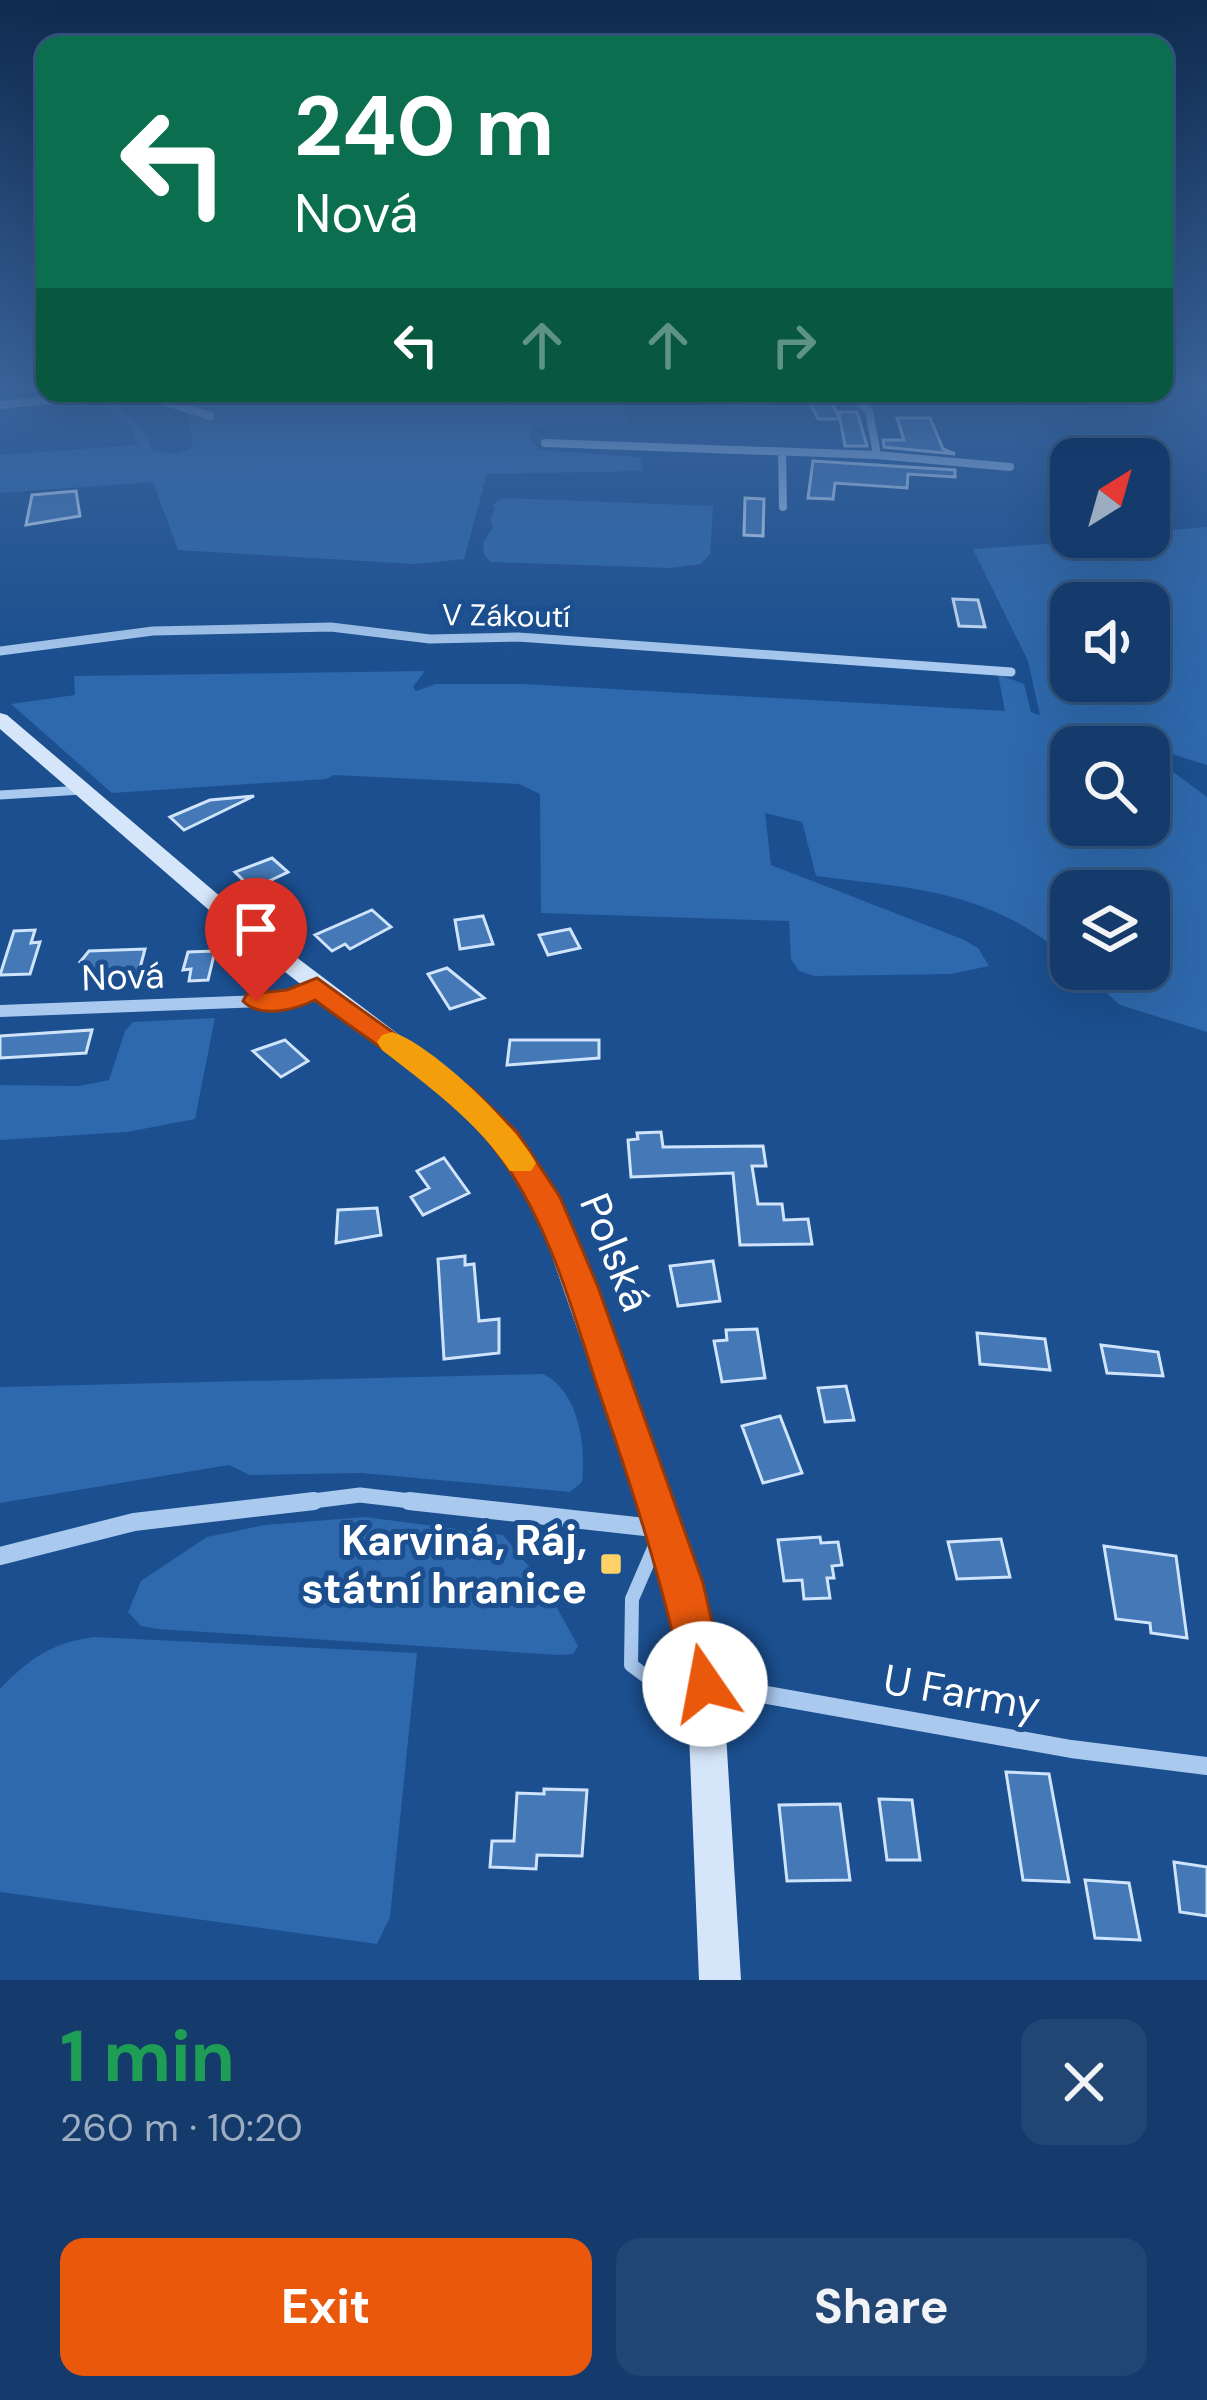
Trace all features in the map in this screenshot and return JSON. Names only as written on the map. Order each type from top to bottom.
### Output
[{"type":"street","points":[[783,480],[783,507]]},
{"type":"street","name":"V Zákoutí","points":[[0,651],[153,631],[331,627],[430,639],[518,638],[1011,672]]},
{"type":"street","name":"Polská","points":[[0,719],[317,987],[462,1096],[506,1140],[548,1205],[683,1583],[705,1684],[720,1980]]},
{"type":"street","points":[[0,795],[83,790]]},
{"type":"street","name":"Nová","points":[[0,1011],[291,1000],[317,987]]},
{"type":"street","points":[[0,1556],[134,1522],[360,1496],[664,1529]]},
{"type":"street","name":"U Farmy","points":[[705,1684],[1071,1749],[1207,1766]]},
{"type":"lane","points":[[664,1529],[642,1567],[626,1623],[631,1665],[666,1690],[705,1684]]},
{"type":"shaded area","points":[[0,480],[485,480],[464,559],[414,564],[178,550],[153,482],[0,493]]},
{"type":"shaded area","points":[[502,498],[713,506],[710,554],[701,564],[670,568],[491,562],[484,555],[483,543],[493,527],[492,505]]},
{"type":"shaded area","points":[[1207,527],[1207,765],[1170,754],[1170,726],[1050,726],[1050,846],[1170,846],[1170,770],[1207,797],[1207,1032],[1120,1005],[1103,990],[1170,990],[1170,870],[1050,870],[1050,944],[982,906],[920,890],[816,876],[802,822],[765,813],[771,865],[962,939],[978,948],[989,966],[951,974],[814,976],[799,971],[791,959],[789,921],[541,913],[540,794],[519,784],[334,775],[112,793],[11,704],[75,695],[74,676],[425,671],[413,687],[416,691],[436,684],[524,684],[1005,711],[998,674],[1024,684],[1031,712],[1040,715],[1028,661],[973,549],[1050,544],[1050,558],[1170,558],[1170,530]]},
{"type":"shaded area","points":[[215,1018],[195,1119],[127,1132],[0,1140],[0,1085],[79,1086],[109,1080],[125,1031],[133,1022]]},
{"type":"shaded area","points":[[543,1374],[565,1393],[578,1421],[582,1482],[570,1492],[361,1473],[250,1475],[229,1465],[0,1503],[0,1387]]},
{"type":"shaded area","points":[[365,1517],[503,1535],[545,1586],[578,1646],[573,1654],[158,1629],[141,1626],[128,1612],[141,1581],[207,1537],[265,1525]]},
{"type":"shaded area","points":[[94,1637],[417,1653],[390,1917],[377,1944],[0,1892],[0,1689],[42,1654]]},
{"type":"building","points":[[810,480],[908,480],[907,488],[835,483],[833,499],[808,498]]},
{"type":"building","points":[[76,491],[80,516],[26,525],[32,495]]},
{"type":"building","points":[[745,498],[764,499],[763,536],[744,535]]},
{"type":"building","points":[[953,599],[978,600],[985,627],[959,626]]},
{"type":"building","points":[[254,796],[184,830],[170,817],[210,800]]},
{"type":"building","points":[[272,858],[288,872],[252,889],[235,872]]},
{"type":"building","points":[[372,910],[391,927],[350,949],[345,944],[332,951],[315,935]]},
{"type":"building","points":[[483,916],[493,944],[460,949],[455,920]]},
{"type":"building","points":[[570,929],[580,948],[548,955],[539,935]]},
{"type":"building","points":[[35,930],[31,943],[40,942],[30,974],[0,975],[14,931]]},
{"type":"building","points":[[145,949],[139,972],[83,971],[85,965],[80,962],[89,951]]},
{"type":"building","points":[[215,951],[208,980],[189,981],[191,969],[183,970],[188,952]]},
{"type":"building","points":[[447,968],[484,998],[450,1009],[428,974]]},
{"type":"building","points":[[92,1030],[86,1053],[0,1058],[0,1036]]},
{"type":"building","points":[[285,1040],[308,1061],[281,1077],[253,1051]]},
{"type":"building","points":[[510,1040],[599,1040],[599,1058],[507,1065]]},
{"type":"building","points":[[661,1132],[663,1147],[763,1146],[766,1166],[752,1166],[758,1204],[782,1204],[784,1220],[808,1219],[812,1244],[740,1245],[733,1173],[631,1177],[628,1140],[638,1139],[637,1133]]},
{"type":"building","points":[[444,1158],[469,1193],[423,1215],[411,1197],[429,1188],[417,1171]]},
{"type":"building","points":[[377,1208],[381,1235],[336,1243],[338,1210]]},
{"type":"building","points":[[465,1256],[465,1265],[474,1264],[479,1321],[499,1319],[499,1353],[444,1359],[438,1259]]},
{"type":"building","points":[[713,1261],[720,1301],[678,1306],[670,1266]]},
{"type":"building","points":[[757,1329],[765,1378],[722,1382],[714,1341],[727,1340],[726,1330]]},
{"type":"building","points":[[977,1333],[1045,1339],[1050,1370],[980,1364]]},
{"type":"building","points":[[1101,1345],[1158,1352],[1163,1376],[1107,1373]]},
{"type":"building","points":[[846,1386],[854,1420],[825,1422],[818,1388]]},
{"type":"building","points":[[780,1416],[802,1473],[763,1483],[742,1426]]},
{"type":"building","points":[[820,1537],[821,1543],[838,1542],[842,1565],[832,1566],[834,1578],[827,1578],[830,1598],[804,1599],[802,1580],[784,1581],[778,1540]]},
{"type":"building","points":[[1001,1539],[1010,1577],[957,1579],[948,1542]]},
{"type":"building","points":[[1104,1546],[1176,1556],[1187,1638],[1151,1633],[1150,1623],[1116,1619]]},
{"type":"building","points":[[1006,1772],[1049,1774],[1069,1882],[1023,1880]]},
{"type":"building","points":[[544,1789],[587,1790],[582,1856],[537,1855],[536,1869],[490,1867],[492,1841],[514,1841],[517,1793],[544,1794]]},
{"type":"building","points":[[879,1799],[912,1800],[920,1860],[887,1860]]},
{"type":"building","points":[[840,1804],[850,1880],[787,1881],[779,1805]]},
{"type":"building","points":[[1174,1862],[1207,1867],[1207,1916],[1180,1912]]},
{"type":"building","points":[[1085,1880],[1129,1883],[1140,1940],[1095,1938]]},
{"type":"slow traffic","points":[[392,1042],[462,1096],[506,1140],[521,1163]]},
{"type":"place","name":"Karviná, Ráj, státní hranice","points":[[611,1564]]},
{"type":"route","points":[[256,1001],[291,1000],[317,987],[462,1096],[506,1140],[548,1205],[581,1287],[683,1583],[705,1684]]}]
